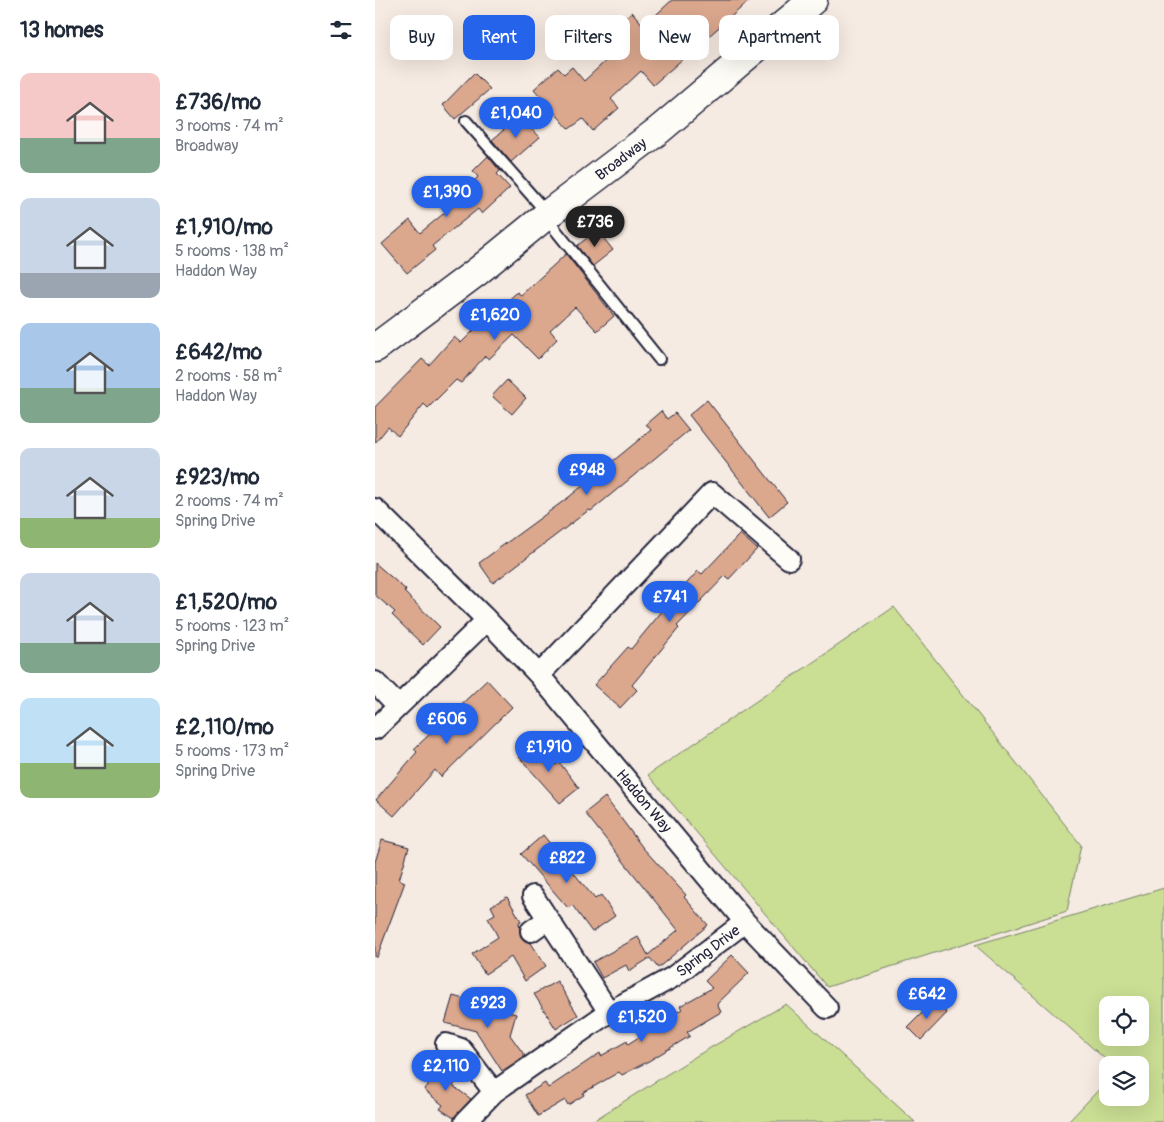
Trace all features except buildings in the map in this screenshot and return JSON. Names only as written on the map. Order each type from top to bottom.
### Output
[{"type":"main road","name":"Broadway","points":[[375,348],[478,271],[659,130],[813,0]]},
{"type":"street","points":[[539,675],[713,493],[789,559]]},
{"type":"street","name":"Haddon Way","points":[[375,509],[487,620],[539,675],[745,922],[827,1008]]},
{"type":"street","points":[[375,729],[487,620]]},
{"type":"street","points":[[375,682],[398,706]]},
{"type":"street","points":[[533,896],[609,1012]]},
{"type":"street","points":[[531,931],[548,919]]},
{"type":"street","name":"Spring Drive","points":[[465,1122],[494,1092],[609,1012],[673,978],[745,922]]},
{"type":"street","points":[[446,1044],[461,1050],[494,1092]]},
{"type":"lane","points":[[466,121],[547,216],[659,359]]},
{"type":"green space","points":[[894,607],[1081,845],[1067,911],[827,987],[648,775]]},
{"type":"green space","points":[[1164,888],[1164,1122],[1068,1122],[1099,1089],[1099,1106],[1149,1106],[1149,1056],[1102,1056],[975,945]]},
{"type":"green space","points":[[786,1004],[915,1122],[591,1122],[698,1055]]}]
